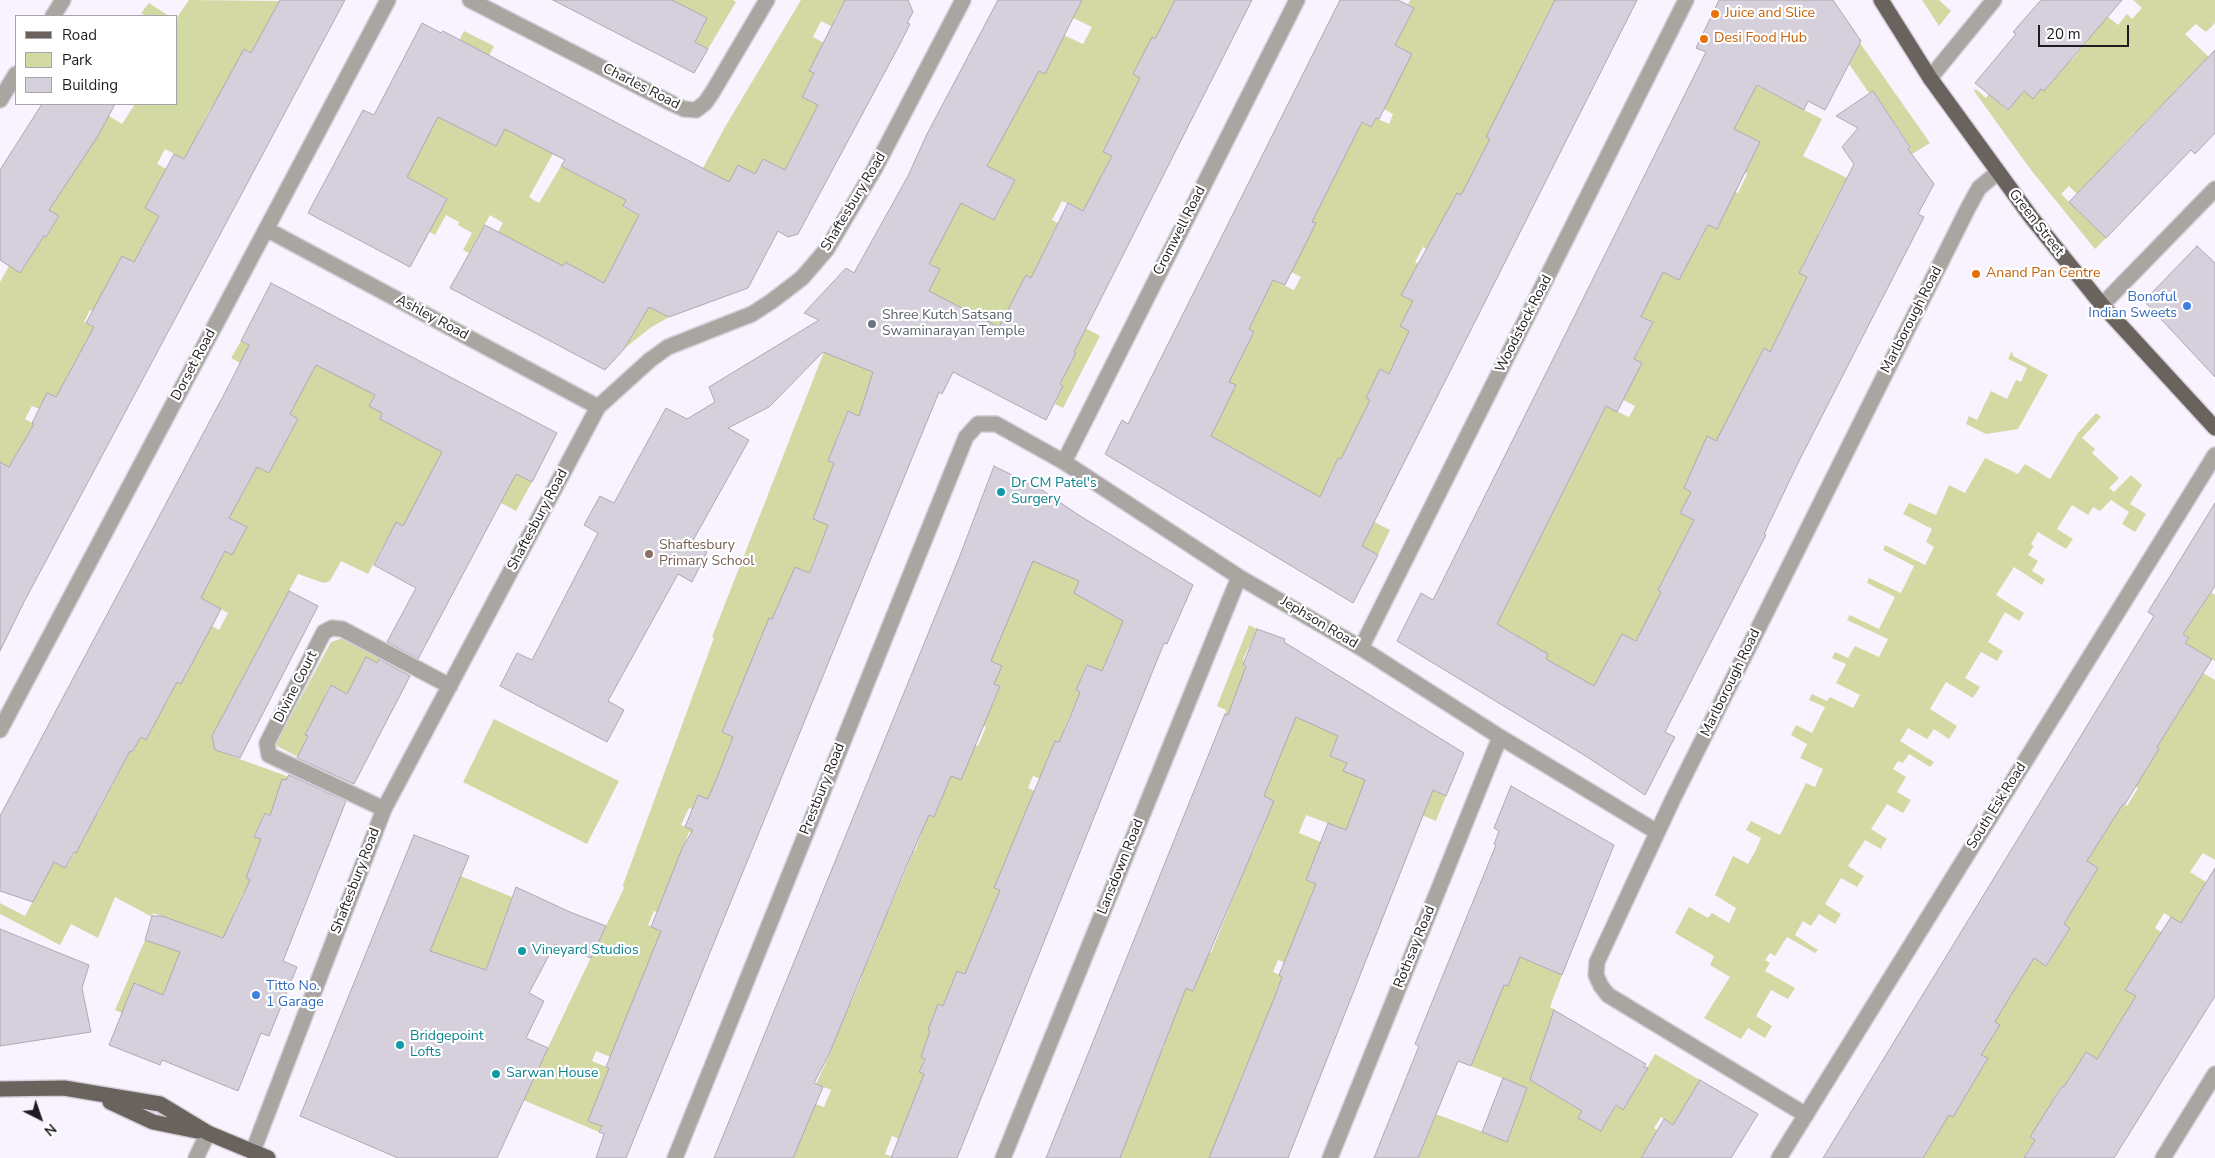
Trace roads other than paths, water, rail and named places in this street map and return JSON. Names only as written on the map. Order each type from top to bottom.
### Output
[{"type":"main road","name":"Green Street","points":[[1881,0],[1930,78],[1997,173],[2102,304],[2215,428]]},
{"type":"main road","points":[[0,1089],[64,1088],[95,1095],[153,1122],[208,1133],[268,1158]]},
{"type":"street","points":[[54,15],[63,0]]},
{"type":"street","name":"Dorset Road","points":[[0,730],[388,0]]},
{"type":"street","name":"Charles Road","points":[[470,0],[684,110],[696,110],[705,103],[712,93],[767,0]]},
{"type":"street","name":"Shaftesbury Road","points":[[253,1152],[384,808],[598,407],[650,360],[668,347],[752,314],[802,278],[827,249],[874,170],[963,0]]},
{"type":"street","name":"Cromwell Road","points":[[1064,462],[1297,0]]},
{"type":"street","name":"Woodstock Road","points":[[1362,648],[1686,0]]},
{"type":"street","points":[[1930,78],[1994,0]]},
{"type":"street","points":[[0,100],[15,76]]},
{"type":"street","name":"Marlborough Road","points":[[1806,1115],[1608,994],[1601,986],[1596,974],[1597,962],[1657,832],[1972,201],[1979,188],[1997,173]]},
{"type":"street","points":[[2102,304],[2215,190]]},
{"type":"street","name":"Ashley Road","points":[[266,229],[598,407]]},
{"type":"street","name":"Jephson Road","points":[[978,424],[996,424],[1064,462],[1239,577],[1362,648],[1500,737],[1657,832]]},
{"type":"street","name":"Prestbury Road","points":[[675,1158],[966,437],[978,424]]},
{"type":"street","name":"South Esk Road","points":[[1780,1158],[2215,455]]},
{"type":"street","name":"Lansdown Road","points":[[1003,1158],[1239,577]]},
{"type":"street","name":"Divine Court","points":[[384,808],[269,755],[268,743],[324,632],[332,628],[342,630],[450,686]]},
{"type":"street","name":"Rothsay Road","points":[[1330,1158],[1500,737]]},
{"type":"street","points":[[2163,1158],[2215,1074]]},
{"type":"street","points":[[196,1158],[208,1133]]},
{"type":"place","name":"Juice and Slice","points":[[1715,14]]},
{"type":"place","name":"Desi Food Hub","points":[[1704,39]]},
{"type":"place","name":"Anand Pan Centre","points":[[1976,274]]},
{"type":"place","name":"Bonoful Indian Sweets","points":[[2187,306]]},
{"type":"place","name":"Shree Kutch Satsang Swaminarayan Temple","points":[[872,324]]},
{"type":"place","name":"Dr CM Patel's Surgery","points":[[1001,492]]},
{"type":"place","name":"Shaftesbury Primary School","points":[[649,554]]},
{"type":"place","name":"Vineyard Studios","points":[[522,951]]},
{"type":"place","name":"Titto No. 1 Garage","points":[[256,995]]},
{"type":"place","name":"Bridgepoint Lofts","points":[[400,1045]]},
{"type":"place","name":"Sarwan House","points":[[496,1074]]}]
